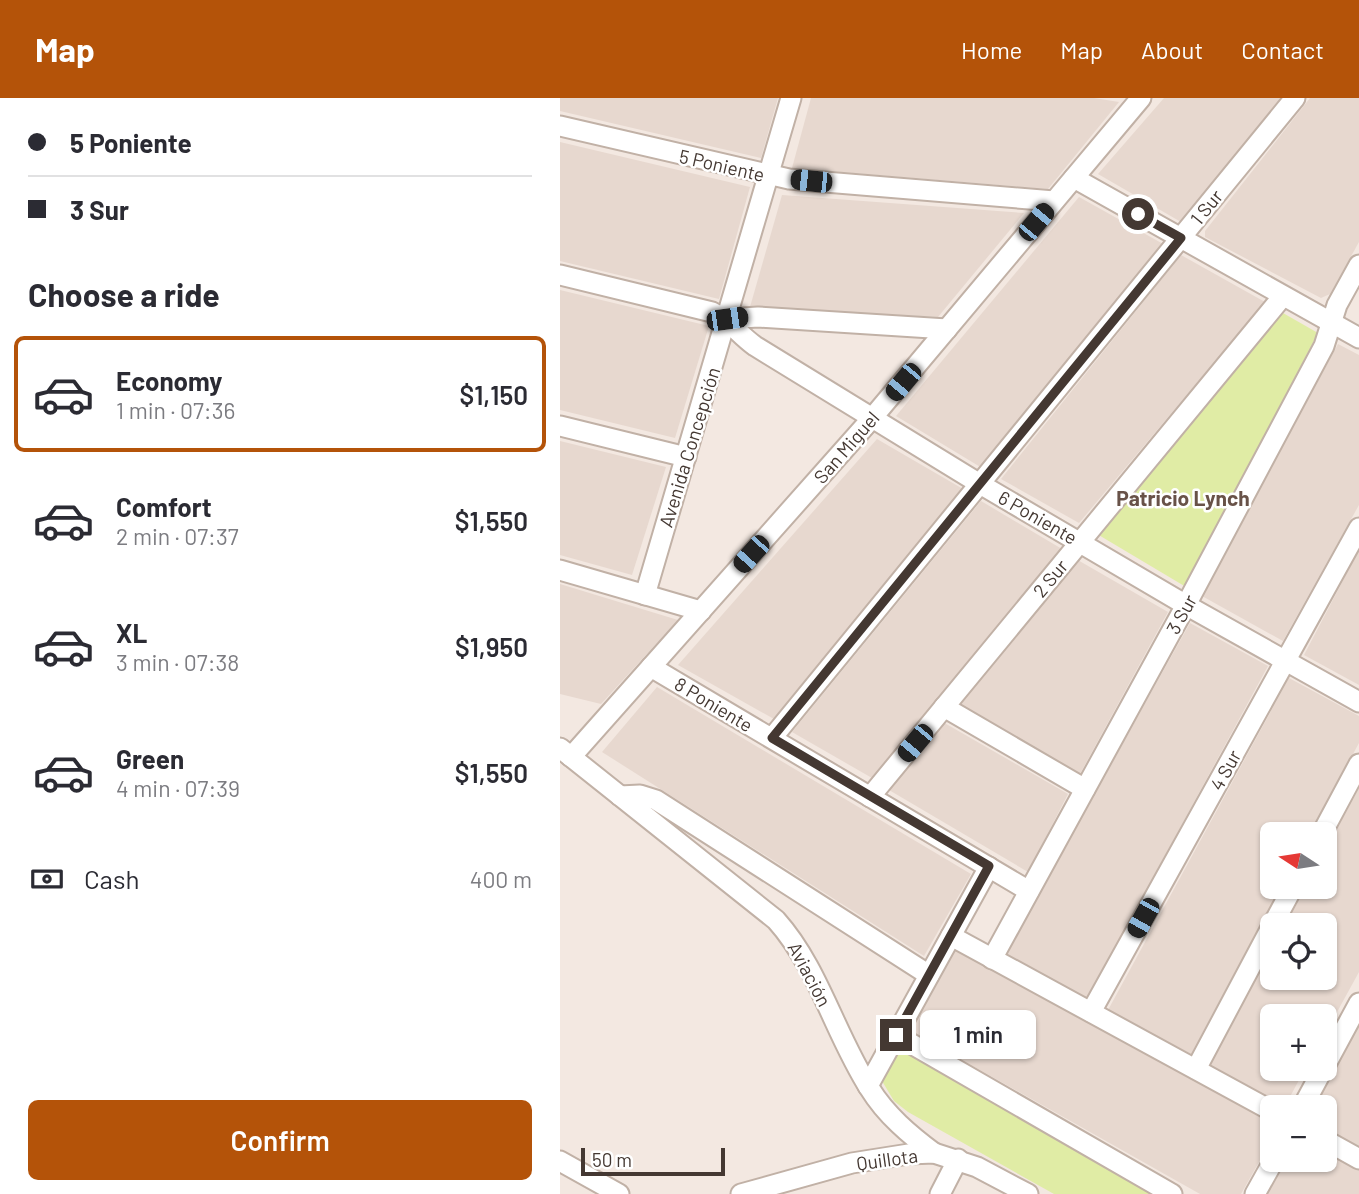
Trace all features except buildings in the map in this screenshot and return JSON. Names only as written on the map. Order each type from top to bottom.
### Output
[{"type":"street","name":"Avenida Concepción","points":[[645,595],[792,98]]},
{"type":"street","name":"San Miguel","points":[[566,753],[651,667],[873,417],[1141,98]]},
{"type":"street","name":"1 Sur","points":[[772,738],[1295,98]]},
{"type":"street","name":"5 Poniente","points":[[560,126],[769,176],[1054,201]]},
{"type":"street","points":[[1074,177],[1359,338]]},
{"type":"street","name":"3 Sur","points":[[992,959],[1324,346],[1337,305],[1359,265]]},
{"type":"street","name":"6 Poniente","points":[[560,275],[712,312],[727,319],[739,334],[755,346],[980,484],[1186,605],[1359,702]]},
{"type":"street","name":"2 Sur","points":[[870,797],[1283,296]]},
{"type":"street","name":"6 Poniente","points":[[727,319],[758,317],[947,329]]},
{"type":"street","points":[[560,426],[686,457]]},
{"type":"street","name":"4 Sur","points":[[1091,1012],[1359,528]]},
{"type":"street","points":[[560,570],[701,611]]},
{"type":"street","name":"8 Poniente","points":[[651,667],[1029,891]]},
{"type":"street","points":[[944,707],[1085,789]]},
{"type":"street","name":"Aviación","points":[[566,753],[765,910],[786,931],[796,945],[868,1086],[900,1125],[934,1153]]},
{"type":"street","points":[[1328,822],[1359,764]]},
{"type":"street","points":[[620,796],[640,795],[656,800],[929,975]]},
{"type":"street","points":[[868,1086],[989,866]]},
{"type":"street","points":[[951,936],[1260,1104]]},
{"type":"street","points":[[1196,1069],[1260,949]]},
{"type":"street","points":[[1337,1044],[1359,1003]]},
{"type":"street","points":[[896,1035],[1172,1194]]},
{"type":"street","points":[[1337,1147],[1359,1159]]},
{"type":"street","name":"Quillota","points":[[750,1193],[852,1163],[934,1153],[958,1159],[1028,1194]]},
{"type":"street","points":[[940,1194],[958,1159]]},
{"type":"street","points":[[560,1161],[619,1194]]},
{"type":"street","points":[[1255,1194],[1267,1172]]},
{"type":"shaded area","points":[[560,98],[778,98],[761,158],[560,111]]},
{"type":"shaded area","points":[[811,98],[1094,98],[1119,102],[1048,189],[792,168]]},
{"type":"shaded area","points":[[1164,98],[1282,98],[1181,222],[1098,174]]},
{"type":"shaded area","points":[[1310,98],[1359,98],[1359,242],[1330,294],[1321,298],[1205,237],[1205,231]]},
{"type":"shaded area","points":[[560,142],[750,187],[719,299],[560,261]]},
{"type":"shaded area","points":[[782,195],[1024,213],[938,317],[750,307]]},
{"type":"shaded area","points":[[1079,197],[1165,245],[982,468],[896,416]]},
{"type":"shaded area","points":[[1181,255],[1265,302],[1079,523],[1001,479]]},
{"type":"shaded area","points":[[560,290],[709,326],[675,438],[560,410]]},
{"type":"shaded area","points":[[1338,344],[1359,355],[1359,505],[1283,641],[1202,596]]},
{"type":"shaded area","points":[[877,439],[963,489],[774,719],[678,665]]},
{"type":"shaded area","points":[[560,441],[666,467],[632,575],[560,555]]},
{"type":"shaded area","points":[[981,501],[1062,549],[872,778],[792,732]]},
{"type":"shaded area","points":[[1359,550],[1359,685],[1304,655]]},
{"type":"shaded area","points":[[1076,559],[1168,612],[1080,774],[959,706]]},
{"type":"shaded area","points":[[560,584],[678,620],[601,704],[560,694]]},
{"type":"shaded area","points":[[1190,623],[1268,666],[1087,999],[1005,954]]},
{"type":"shaded area","points":[[1289,678],[1359,716],[1359,743],[1316,822],[1260,822],[1260,900],[1274,900],[1267,913],[1260,913],[1260,926],[1191,1054],[1108,1010]]},
{"type":"shaded area","points":[[657,687],[971,874],[924,956],[602,752]]},
{"type":"shaded area","points":[[941,721],[1068,794],[1028,872],[889,790]]},
{"type":"shaded area","points":[[1359,788],[1359,972],[1337,1012],[1337,1004],[1260,1004],[1260,1081],[1299,1081],[1291,1095],[1264,1095],[1209,1066],[1260,971],[1260,990],[1337,990],[1337,913],[1292,913],[1299,900],[1337,900],[1337,829]]},
{"type":"shaded area","points":[[956,948],[1260,1116],[1260,1160],[1241,1194],[1200,1194],[909,1030]]},
{"type":"shaded area","points":[[1359,1024],[1359,1147],[1337,1135],[1337,1095],[1321,1095],[1328,1081],[1337,1081],[1337,1065]]},
{"type":"shaded area","points":[[1337,1157],[1359,1169],[1359,1194],[1267,1194],[1279,1172],[1337,1172]]},
{"type":"green space","points":[[1283,313],[1318,333],[1186,587],[1097,534]]},
{"type":"green space","points":[[903,1050],[1156,1194],[1054,1194],[908,1112],[894,1101],[882,1081],[896,1053]]},
{"type":"district","name":"Patricio Lynch","points":[[1183,497]]},
{"type":"route","points":[[896,1035],[989,866],[772,738],[1181,238],[1138,214]]}]
